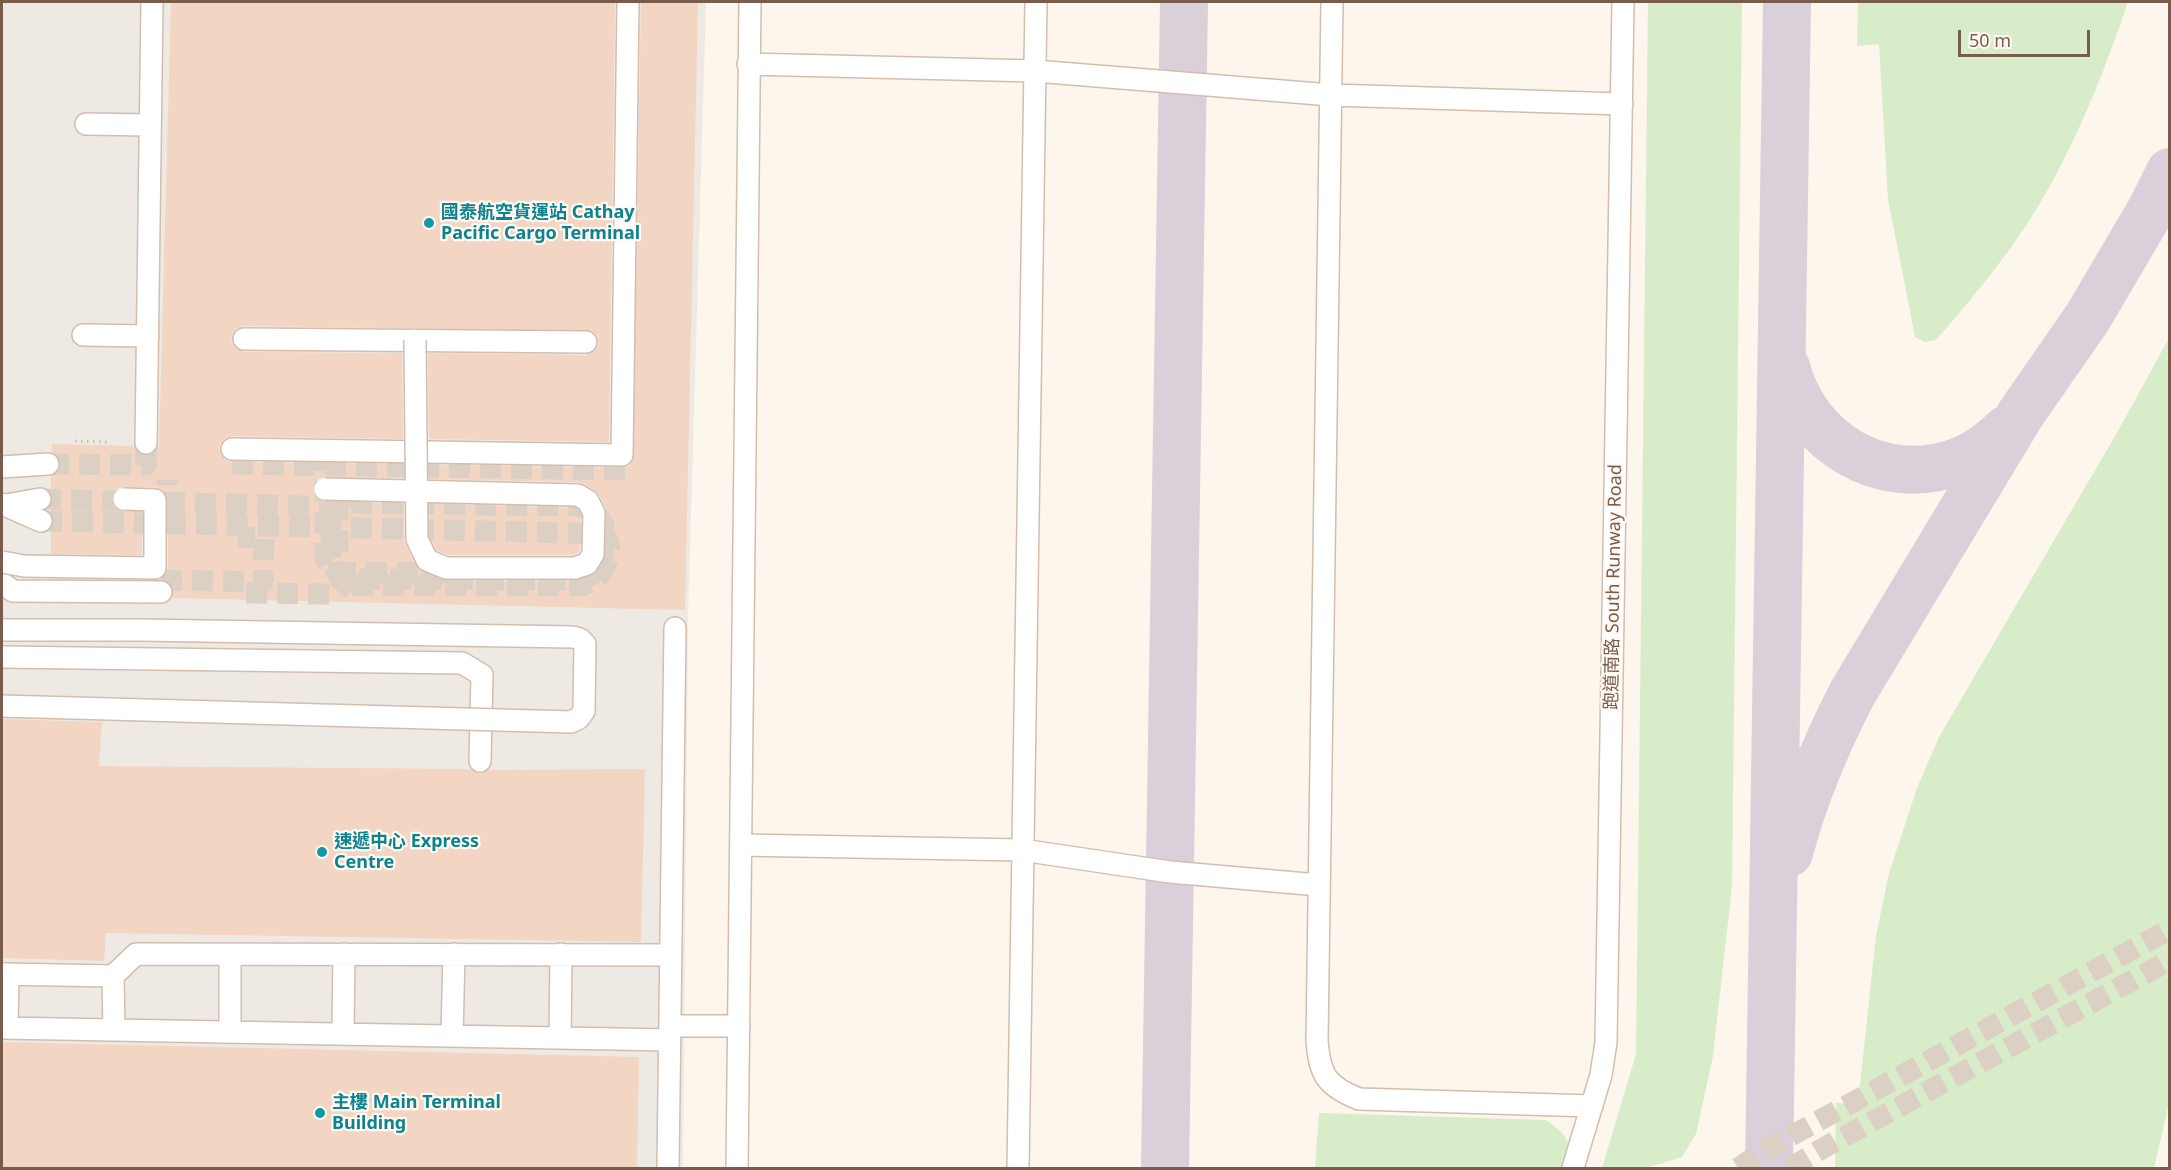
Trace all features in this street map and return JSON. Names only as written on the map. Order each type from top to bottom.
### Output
[{"type":"lane","points":[[146,443],[152,2]]},
{"type":"lane","points":[[232,449],[622,454],[628,2]]},
{"type":"lane","points":[[737,1168],[750,2]]},
{"type":"lane","points":[[1018,1168],[1036,2]]},
{"type":"lane","points":[[1332,2],[1317,1041],[1319,1065],[1329,1081],[1341,1092],[1359,1099],[1592,1106]]},
{"type":"lane","name":"跑道南路 South Runway Road","points":[[1573,1168],[1601,1075],[1606,1042],[1623,2]]},
{"type":"lane","points":[[748,64],[1035,71],[1331,95],[1622,104]]},
{"type":"lane","points":[[86,124],[150,125]]},
{"type":"lane","points":[[83,335],[148,336]]},
{"type":"lane","points":[[244,339],[586,342]]},
{"type":"lane","points":[[325,489],[407,490],[419,491],[578,495],[588,501],[594,513],[593,554],[587,564],[575,568],[446,568],[427,560],[417,539],[417,493],[417,481],[415,340]]},
{"type":"lane","points":[[2,467],[48,464]]},
{"type":"lane","points":[[4,505],[40,499]]},
{"type":"lane","points":[[2,562],[24,566],[155,568],[155,500],[124,499]]},
{"type":"lane","points":[[4,505],[40,520]]},
{"type":"lane","points":[[45,579],[161,586],[14,591],[2,581],[45,579]]},
{"type":"lane","points":[[668,1168],[675,628]]},
{"type":"lane","points":[[2,630],[573,637],[585,644],[584,711],[579,718],[571,722],[2,706]]},
{"type":"lane","points":[[94,630],[143,658]]},
{"type":"lane","points":[[2,657],[462,663],[482,675],[480,761]]},
{"type":"lane","points":[[741,845],[1022,850],[1170,873],[1319,885]]},
{"type":"lane","points":[[671,955],[136,954],[113,976],[5,974],[4,1028],[560,1038],[670,1033],[739,1026]]},
{"type":"lane","points":[[230,954],[230,1032]]},
{"type":"lane","points":[[343,1034],[344,954]]},
{"type":"lane","points":[[452,1036],[454,954]]},
{"type":"lane","points":[[560,1038],[561,954]]},
{"type":"lane","points":[[113,976],[114,1030]]},
{"type":"path","points":[[75,441],[107,442]]},
{"type":"shaded area","points":[[2,2],[706,2],[688,617],[683,1168],[2,1168]]},
{"type":"green space","points":[[1648,2],[1742,2],[1732,886],[1713,1056],[1696,1134],[1682,1157],[1646,1168],[1602,1168],[1636,1054]]},
{"type":"green space","points":[[1858,2],[2128,2],[2093,96],[2050,186],[2025,227],[1997,266],[1936,340],[1925,342],[1915,337],[1888,199],[1879,44],[1857,46]]},
{"type":"green space","points":[[2169,338],[2170,1099],[2154,1168],[1835,1168],[1836,1103],[1858,1103],[1876,936],[1889,873],[1917,788],[1939,737],[2118,431]]},
{"type":"green space","points":[[1319,1113],[1546,1120],[1567,1140],[1570,1152],[1569,1168],[1315,1168]]},
{"type":"building","name":"國泰航空貨運站 Cathay Pacific Cargo Terminal","points":[[171,2],[615,2],[609,442],[429,439],[428,353],[586,355],[597,349],[599,343],[597,335],[592,331],[244,326],[237,328],[231,339],[233,346],[244,352],[402,353],[403,439],[232,436],[221,442],[219,449],[225,460],[232,462],[404,464],[404,478],[319,478],[314,483],[314,495],[318,500],[325,502],[404,504],[404,540],[415,565],[422,572],[446,581],[575,581],[592,576],[604,560],[606,508],[599,495],[585,484],[578,482],[429,479],[429,465],[622,468],[629,466],[633,461],[641,2],[698,2],[685,610],[172,598],[172,586],[166,581],[167,576],[165,576],[168,568],[168,499],[162,489],[155,487],[119,488],[111,498],[118,510],[142,512],[142,555],[51,554],[51,528],[54,520],[51,513],[51,476],[59,470],[61,464],[58,456],[52,452],[52,444],[134,446],[139,454],[145,456],[153,454],[159,446]]},
{"type":"building","points":[[429,504],[574,508],[581,516],[580,550],[573,555],[449,555],[436,550],[430,536]]},
{"type":"building","name":"速遞中心 Express Centre","points":[[2,719],[102,722],[99,766],[471,769],[480,774],[489,770],[645,769],[641,942],[106,933],[104,961],[2,958]]},
{"type":"building","name":"主樓 Main Terminal Building","points":[[2,1042],[639,1057],[637,1168],[2,1168]]},
{"type":"taxiway","points":[[1165,1168],[1184,2]]},
{"type":"taxiway","points":[[1769,1168],[1787,2]]},
{"type":"taxiway","points":[[1789,853],[1817,771],[1853,692],[2020,415],[2088,317],[2151,210],[2170,172]]},
{"type":"taxiway","points":[[1786,367],[1796,394],[1810,417],[1828,437],[1850,453],[1875,464],[1901,469],[1929,469],[1957,462],[1984,448],[2007,429]]},
{"type":"tunnel","points":[[48,464],[146,465],[146,443]]},
{"type":"tunnel","points":[[325,450],[325,558],[332,568],[341,572],[459,573]]},
{"type":"tunnel","points":[[232,464],[629,470]]},
{"type":"tunnel","points":[[167,480],[167,516]]},
{"type":"tunnel","points":[[41,521],[321,527],[391,529],[601,534],[606,538],[609,543],[609,557],[599,576],[582,586],[348,585],[341,579],[338,569],[338,503],[579,506],[597,514],[604,525],[603,560],[592,575],[578,580],[346,579],[338,575],[331,562],[332,496],[355,496]]},
{"type":"tunnel","points":[[40,499],[340,507]]},
{"type":"tunnel","points":[[161,580],[263,582],[264,538],[238,537]]},
{"type":"tunnel","points":[[246,593],[335,594],[343,585],[343,567]]},
{"type":"tunnel","points":[[1738,1168],[1767,1149],[2170,929]]},
{"type":"tunnel","points":[[1790,1168],[2170,960]]},
{"type":"place","name":"國泰航空貨運站 Cathay Pacific Cargo Terminal","points":[[429,223]]},
{"type":"place","name":"速遞中心 Express Centre","points":[[322,852]]},
{"type":"place","name":"主樓 Main Terminal Building","points":[[320,1113]]}]
